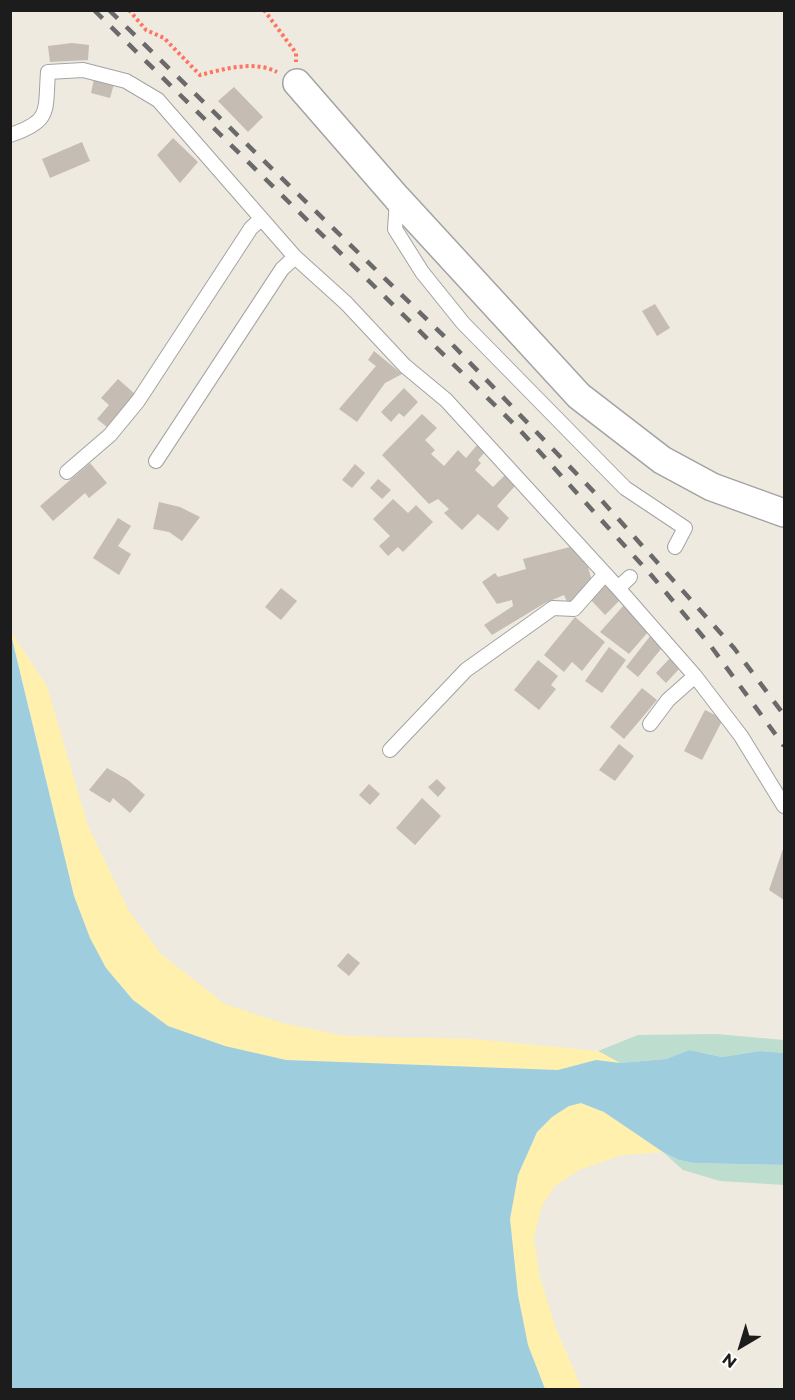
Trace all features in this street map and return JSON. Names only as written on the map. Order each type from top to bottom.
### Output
[{"type":"street","points":[[297,83],[397,198],[579,396],[662,460],[712,487],[784,513]]},
{"type":"lane","points":[[10,135],[38,123],[46,113],[48,72],[83,70],[126,81],[158,100],[295,257],[346,303],[405,366],[446,400],[606,574],[695,676],[741,736],[784,806]]},
{"type":"lane","points":[[397,198],[395,229],[422,272],[463,323],[625,488],[685,528],[675,547]]},
{"type":"lane","points":[[67,472],[110,435],[138,401],[251,228],[260,219]]},
{"type":"lane","points":[[156,461],[282,269],[295,257]]},
{"type":"lane","points":[[390,750],[466,670],[553,608],[574,609],[606,574]]},
{"type":"lane","points":[[618,588],[630,577]]},
{"type":"lane","points":[[650,724],[668,700],[695,676]]},
{"type":"path","points":[[129,10],[146,30],[164,38],[200,75],[237,66],[268,67],[297,83]]},
{"type":"path","points":[[264,10],[296,53],[297,83]]},
{"type":"green space","points":[[716,1034],[784,1040],[784,1053],[760,1051],[722,1057],[689,1050],[666,1059],[620,1063],[598,1051],[638,1035]]},
{"type":"green space","points":[[663,1152],[679,1160],[694,1163],[784,1165],[784,1185],[720,1181],[683,1170]]},
{"type":"sand","points":[[11,632],[47,686],[88,826],[129,911],[162,955],[225,1004],[282,1023],[346,1036],[473,1039],[598,1051],[620,1063],[596,1060],[558,1070],[286,1060],[225,1046],[168,1026],[133,1000],[106,968],[90,938],[74,896]]},
{"type":"sand","points":[[581,1103],[604,1112],[663,1152],[622,1155],[579,1170],[555,1186],[542,1206],[534,1238],[540,1277],[555,1326],[582,1389],[545,1389],[528,1345],[518,1295],[510,1219],[518,1175],[537,1132],[552,1117],[569,1106]]},
{"type":"water","points":[[10,631],[74,896],[90,938],[106,968],[133,1000],[168,1026],[225,1046],[286,1060],[558,1070],[596,1060],[620,1063],[666,1059],[689,1050],[722,1057],[760,1051],[784,1053],[784,1165],[694,1163],[679,1160],[663,1152],[604,1112],[581,1103],[569,1106],[552,1117],[537,1132],[518,1175],[510,1219],[518,1295],[528,1345],[545,1389],[11,1389]]},
{"type":"building","points":[[72,43],[89,45],[88,60],[50,62],[48,46]]},
{"type":"building","points":[[94,79],[114,84],[110,98],[91,93]]},
{"type":"building","points":[[234,87],[263,117],[248,132],[218,101]]},
{"type":"building","points":[[173,138],[198,162],[180,183],[157,155]]},
{"type":"building","points":[[82,142],[90,161],[50,178],[42,159]]},
{"type":"building","points":[[655,304],[670,328],[657,336],[642,311]]},
{"type":"building","points":[[374,351],[402,374],[385,383],[357,422],[339,409],[376,366],[368,360]]},
{"type":"building","points":[[118,379],[135,394],[107,427],[97,419],[109,405],[101,398]]},
{"type":"building","points":[[404,388],[418,402],[404,417],[399,413],[391,422],[381,412]]},
{"type":"building","points":[[422,414],[437,428],[425,440],[435,450],[431,454],[444,466],[458,450],[466,458],[478,444],[485,452],[478,460],[481,463],[475,470],[493,487],[505,475],[515,486],[497,506],[509,518],[498,531],[478,514],[462,530],[444,513],[449,509],[438,499],[429,504],[382,455]]},
{"type":"building","points":[[90,463],[107,483],[89,498],[85,493],[53,521],[40,506]]},
{"type":"building","points":[[355,464],[365,473],[352,488],[342,480]]},
{"type":"building","points":[[378,479],[391,490],[382,499],[370,488]]},
{"type":"building","points":[[393,499],[408,513],[416,505],[433,522],[403,552],[398,547],[388,556],[379,546],[390,536],[373,519]]},
{"type":"building","points":[[159,502],[180,507],[200,517],[182,541],[169,532],[153,529]]},
{"type":"building","points":[[118,518],[131,526],[118,546],[131,554],[119,575],[93,558]]},
{"type":"building","points":[[570,547],[588,567],[592,581],[577,599],[568,604],[564,595],[545,603],[492,635],[484,625],[513,606],[512,600],[497,604],[482,582],[495,573],[498,577],[526,569],[523,559]]},
{"type":"building","points":[[605,584],[620,600],[605,615],[591,600]]},
{"type":"building","points":[[281,588],[297,601],[281,620],[265,607]]},
{"type":"building","points":[[624,605],[648,632],[629,654],[600,632]]},
{"type":"building","points":[[575,617],[605,642],[582,671],[572,662],[564,672],[544,655]]},
{"type":"building","points":[[651,635],[661,649],[638,677],[626,667]]},
{"type":"building","points":[[609,647],[626,660],[602,693],[585,681]]},
{"type":"building","points":[[670,658],[680,668],[666,683],[656,673]]},
{"type":"building","points":[[538,660],[558,676],[551,685],[556,689],[539,710],[514,690]]},
{"type":"building","points":[[642,688],[657,700],[624,739],[610,727]]},
{"type":"building","points":[[705,710],[723,719],[702,760],[684,751]]},
{"type":"building","points":[[619,744],[634,756],[615,781],[599,770]]},
{"type":"building","points":[[107,768],[128,780],[145,795],[130,813],[113,798],[110,803],[89,790]]},
{"type":"building","points":[[437,779],[446,788],[438,797],[428,787]]},
{"type":"building","points":[[369,784],[380,794],[370,805],[359,795]]},
{"type":"building","points":[[422,798],[441,816],[415,845],[396,828]]},
{"type":"building","points":[[784,846],[784,900],[769,890]]},
{"type":"building","points":[[348,953],[360,963],[349,976],[337,966]]},
{"type":"railway","points":[[94,10],[518,428],[652,576],[710,645],[784,746]]},
{"type":"railway","points":[[109,10],[449,341],[595,493],[734,648],[784,715]]}]
